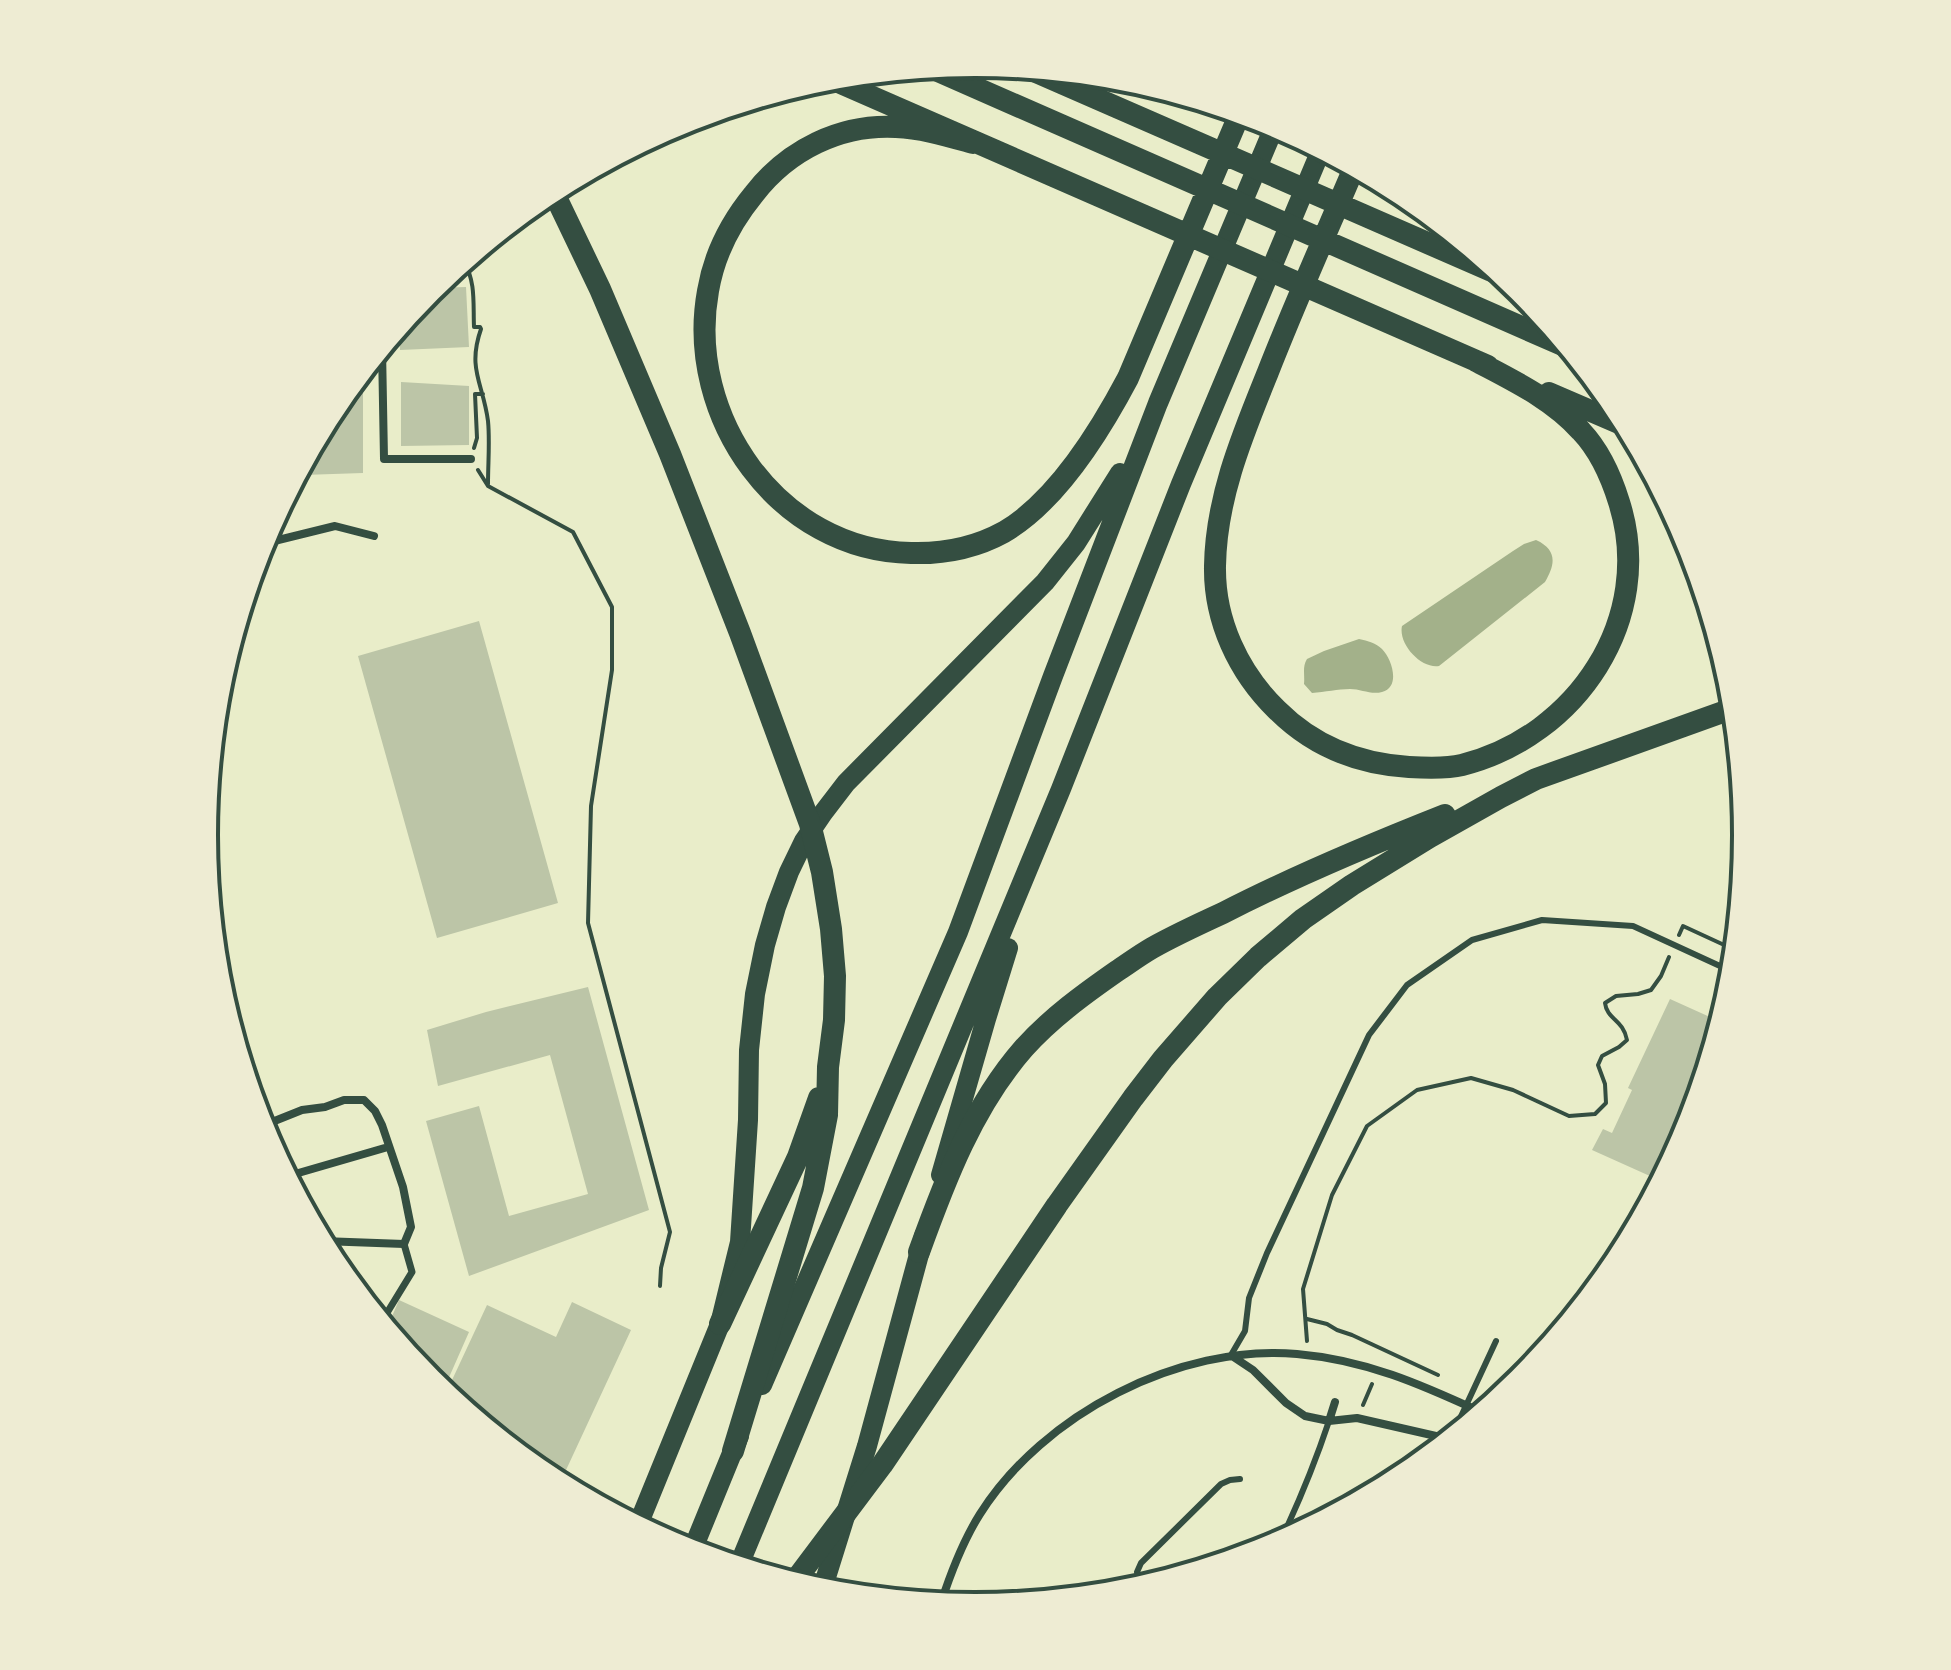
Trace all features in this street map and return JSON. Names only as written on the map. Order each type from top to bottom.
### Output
[{"type":"highway","points":[[956,79],[1547,338]]},
{"type":"highway","points":[[1061,83],[1469,261]]},
{"type":"highway","points":[[852,89],[1607,418]]},
{"type":"highway","points":[[973,143],[896,127],[850,131],[809,146],[784,162],[738,214],[722,245],[708,290],[705,354],[721,416],[737,447],[756,476],[800,518],[829,535],[860,547],[892,553],[929,553],[968,547],[1005,531],[1057,486],[1108,416],[1128,378],[1235,124]]},
{"type":"highway","points":[[1350,177],[1287,324],[1227,480],[1215,567],[1218,604],[1227,634],[1244,671],[1259,692],[1309,737],[1360,760],[1409,767],[1459,766],[1513,746],[1541,728],[1574,698],[1595,671],[1620,619],[1628,585],[1629,546],[1619,501],[1602,459],[1583,432],[1538,394],[1476,361]]},
{"type":"highway","points":[[559,203],[600,289],[670,454],[801,795],[822,872],[831,929],[835,976],[827,1115],[813,1188],[733,1451]]},
{"type":"highway","points":[[919,1252],[951,1168],[994,1087],[1050,1022],[1093,987],[1151,949],[1355,851],[1536,779],[1722,712]]},
{"type":"highway","points":[[802,1571],[882,1465],[1133,1098],[1217,997],[1303,919],[1352,885],[1430,837],[1536,779]]},
{"type":"highway","points":[[720,1324],[798,1157],[828,1067]]},
{"type":"main road","points":[[697,1538],[958,932],[1158,403],[1271,139]]},
{"type":"main road","points":[[743,1555],[1061,789],[1181,484],[1317,160]]},
{"type":"main road","points":[[642,1515],[720,1324],[740,1242],[749,1050],[755,994],[765,945],[789,872],[804,841],[846,783],[1006,624],[1076,543],[1102,504],[1158,403]]},
{"type":"main road","points":[[827,1577],[867,1446],[986,1019],[1061,789]]},
{"type":"street","points":[[382,365],[384,459],[471,459]]},
{"type":"street","points":[[278,540],[335,526],[374,536]]},
{"type":"street","points":[[275,1121],[302,1110],[325,1107],[344,1100],[364,1100],[375,1111],[403,1187],[411,1227],[404,1244],[412,1272],[388,1312]]},
{"type":"street","points":[[299,1173],[388,1147]]},
{"type":"street","points":[[337,1242],[404,1244]]},
{"type":"street","points":[[945,1591],[981,1512],[1029,1454],[1058,1430],[1127,1389],[1192,1365],[1231,1355],[1295,1354],[1341,1360],[1396,1375],[1471,1407]]},
{"type":"street","points":[[1231,1355],[1253,1370],[1286,1403],[1305,1416],[1329,1421],[1357,1418],[1437,1435]]},
{"type":"street","points":[[1329,1421],[1335,1402]]},
{"type":"lane","points":[[1231,1355],[1245,1331],[1249,1298],[1267,1253],[1369,1035],[1407,985],[1472,940],[1542,920],[1633,926],[1721,966]]},
{"type":"lane","points":[[1461,1416],[1496,1341]]},
{"type":"lane","points":[[1288,1524],[1329,1421]]},
{"type":"lane","points":[[1138,1574],[1141,1563],[1221,1484],[1240,1479]]},
{"type":"path","points":[[470,272],[474,284],[474,327],[481,329],[474,355],[488,423],[488,486]]},
{"type":"path","points":[[483,394],[475,394],[477,438],[471,459],[488,486],[573,532],[612,607],[612,670],[591,806],[588,923],[670,1232],[660,1286]]},
{"type":"path","points":[[1306,1355],[1303,1289],[1332,1195],[1367,1126],[1417,1090],[1471,1078],[1513,1090],[1569,1116],[1595,1114],[1606,1103],[1605,1084],[1598,1065],[1602,1056],[1627,1040],[1625,1029],[1606,1011],[1605,1003],[1616,996],[1651,990],[1661,976],[1683,926],[1724,945]]},
{"type":"path","points":[[1306,1319],[1327,1324],[1384,1351]]},
{"type":"shaded area","points":[[1536,540],[1551,553],[1551,570],[1545,582],[1439,666],[1425,664],[1412,654],[1404,640],[1402,626],[1513,551]]},
{"type":"shaded area","points":[[1359,639],[1380,647],[1386,654],[1393,672],[1388,689],[1378,693],[1350,689],[1312,693],[1304,684],[1307,659]]},
{"type":"building","points":[[453,287],[466,287],[469,347],[400,350],[400,344],[406,336]]},
{"type":"building","points":[[401,382],[469,386],[469,445],[401,446]]},
{"type":"building","points":[[363,391],[363,473],[310,475]]},
{"type":"building","points":[[479,621],[558,903],[437,938],[358,656]]},
{"type":"building","points":[[588,987],[649,1210],[469,1276],[426,1121],[479,1106],[509,1216],[588,1194],[550,1055],[438,1086],[427,1030]]},
{"type":"building","points":[[1670,999],[1710,1017],[1675,1125],[1651,1176],[1592,1150],[1603,1129],[1612,1133],[1632,1090],[1628,1088]]},
{"type":"building","points":[[399,1300],[469,1332],[449,1378],[406,1334],[392,1317]]},
{"type":"building","points":[[572,1302],[631,1330],[566,1471],[515,1436],[452,1381],[487,1305],[556,1337]]}]
